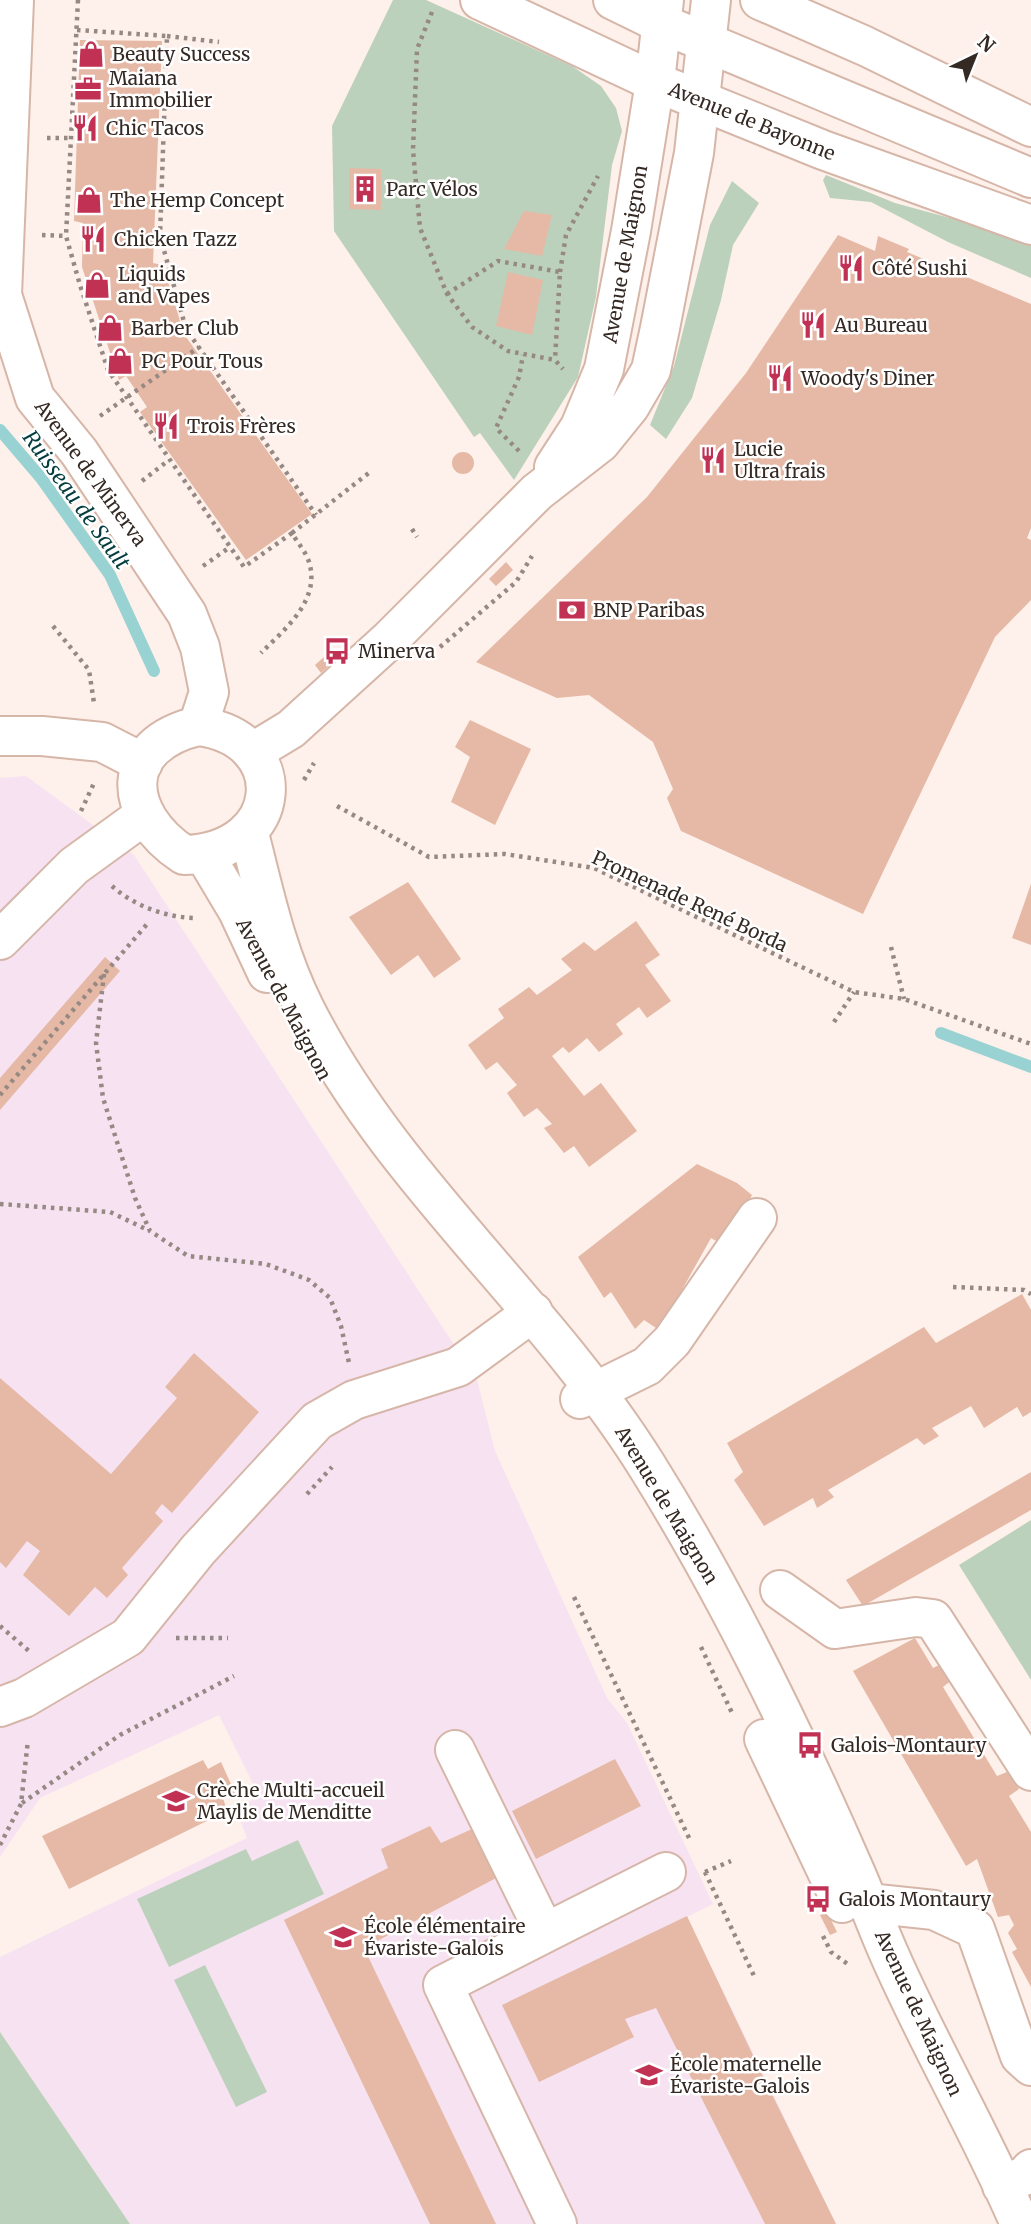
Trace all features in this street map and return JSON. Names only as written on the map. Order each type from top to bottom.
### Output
[{"type":"street","name":"Avenue de Minerva","points":[[14,0],[1,295],[35,398],[79,452],[187,614],[200,647],[209,692],[198,726]]},
{"type":"street","name":"Avenue de Bayonne","points":[[480,0],[655,82],[822,150],[1031,225]]},
{"type":"street","points":[[613,0],[662,12],[706,41],[1031,178]]},
{"type":"street","name":"Avenue de Maignon","points":[[532,475],[600,443],[629,406],[651,370],[694,153],[711,0]]},
{"type":"street","points":[[760,0],[865,46],[1031,127]]},
{"type":"street","name":"Avenue de Maignon","points":[[253,752],[291,729],[380,648],[532,475],[580,427],[604,369],[631,232],[655,82],[662,12]]},
{"type":"street","points":[[198,726],[229,733],[253,752],[262,772],[265,793],[260,814],[249,833],[224,850],[184,855],[164,841],[143,816],[138,780],[143,762],[157,744],[176,731],[198,726]]},
{"type":"street","points":[[0,736],[102,742],[143,762]]},
{"type":"street","points":[[0,940],[74,866],[143,816]]},
{"type":"street","name":"Avenue de Maignon","points":[[249,833],[274,932],[303,1006],[338,1068],[525,1317],[646,1463],[731,1615],[829,1813],[970,2143],[1001,2224]]},
{"type":"street","name":"Avenue de Maignon","points":[[204,854],[238,911],[322,1076],[373,1145],[525,1317]]},
{"type":"street","points":[[588,1395],[647,1366],[672,1341],[757,1218]]},
{"type":"street","points":[[0,1707],[24,1698],[128,1637],[141,1625],[198,1550],[317,1421],[354,1400],[458,1367],[525,1317]]},
{"type":"street","name":"Avenue de Maignon","points":[[588,1395],[676,1555],[803,1826],[970,2143],[1016,2178],[1020,2224]]},
{"type":"street","points":[[780,1590],[835,1629],[916,1618],[933,1619],[1031,1770]]},
{"type":"street","points":[[455,1751],[545,1933]]},
{"type":"street","points":[[557,2224],[443,1985],[686,1860]]},
{"type":"street","points":[[868,1903],[934,1910],[975,1929],[1020,2056],[1031,2066]]},
{"type":"path","points":[[78,0],[66,236],[108,370],[244,567],[370,472]]},
{"type":"path","points":[[432,12],[416,49],[413,150],[420,228],[447,294],[472,327],[508,351],[555,360],[572,380]]},
{"type":"path","points":[[77,30],[219,42]]},
{"type":"path","points":[[167,36],[160,236],[186,329],[316,515]]},
{"type":"path","points":[[43,137],[72,138]]},
{"type":"path","points":[[555,360],[560,272],[566,235],[603,167]]},
{"type":"path","points":[[38,235],[66,236]]},
{"type":"path","points":[[447,294],[498,261],[560,272]]},
{"type":"path","points":[[96,419],[199,347]]},
{"type":"path","points":[[523,355],[519,377],[496,428],[532,475]]},
{"type":"path","points":[[141,481],[170,460]]},
{"type":"path","points":[[412,529],[418,537]]},
{"type":"path","points":[[261,653],[297,618],[311,586],[309,562],[292,533]]},
{"type":"path","points":[[203,566],[230,547]]},
{"type":"path","points":[[53,626],[89,670],[96,713]]},
{"type":"path","name":"Promenade René Borda","points":[[337,806],[429,858],[505,854],[594,868],[854,992],[904,999],[1031,1044]]},
{"type":"path","points":[[107,882],[123,896],[163,913],[209,918]]},
{"type":"path","points":[[0,1095],[148,923]]},
{"type":"path","points":[[891,947],[904,999]]},
{"type":"path","points":[[104,974],[96,1043],[103,1098],[135,1198],[150,1231]]},
{"type":"path","points":[[834,1022],[854,992]]},
{"type":"path","points":[[0,1204],[110,1212],[150,1231],[188,1256],[266,1264],[309,1280],[330,1298],[341,1326],[349,1365]]},
{"type":"path","points":[[953,1287],[1024,1290],[1031,1294]]},
{"type":"path","points":[[574,1597],[686,1860],[705,1872],[755,1978]]},
{"type":"path","points":[[699,1643],[734,1716]]},
{"type":"path","points":[[0,1845],[21,1804],[120,1735],[234,1676]]},
{"type":"path","points":[[705,1872],[731,1861]]},
{"type":"path","points":[[820,1929],[831,1952],[855,1969]]},
{"type":"shaded area","points":[[26,776],[134,855],[477,1380],[495,1451],[607,1698],[627,1723],[713,1904],[687,1917],[836,2224],[130,2224],[0,2032],[0,1957],[247,1838],[236,1810],[259,1796],[219,1715],[40,1798],[0,1857],[0,778]]},
{"type":"green space","points":[[393,0],[426,0],[572,66],[601,86],[616,108],[622,131],[612,165],[596,297],[578,377],[514,480],[480,433],[474,437],[334,231],[332,126]]},
{"type":"green space","points":[[826,175],[895,203],[1031,240],[1031,278],[948,242],[871,202],[830,198],[823,180]]},
{"type":"green space","points":[[732,181],[759,203],[733,245],[721,300],[692,398],[666,439],[650,425],[674,366],[710,225]]},
{"type":"green space","points":[[1031,1520],[1031,1680],[959,1565]]},
{"type":"green space","points":[[298,1840],[324,1894],[169,1967],[137,1899],[246,1849],[252,1861]]},
{"type":"green space","points":[[205,1965],[267,2092],[236,2107],[174,1980]]},
{"type":"green space","points":[[0,2032],[130,2224],[0,2224]]},
{"type":"building","points":[[80,40],[162,41],[153,263],[163,265],[184,334],[312,514],[246,560],[140,412],[147,407],[126,376],[119,380],[82,267],[83,223],[74,221]]},
{"type":"building","name":"Parc Vélos","points":[[349,168],[381,169],[381,210],[349,209]]},
{"type":"building","points":[[524,211],[552,215],[542,256],[504,249]]},
{"type":"building","points":[[838,235],[875,251],[878,236],[909,249],[907,252],[1031,304],[1031,528],[1027,538],[1031,540],[1031,600],[995,637],[863,914],[681,831],[667,798],[673,789],[653,742],[589,695],[557,698],[476,662],[647,497],[746,373]]},
{"type":"building","points":[[508,272],[543,280],[532,335],[496,326]]},
{"type":"building","points":[[463,452],[473,459],[474,463],[467,473],[463,474],[453,467],[452,463],[459,453]]},
{"type":"building","points":[[506,562],[513,570],[496,586],[489,579]]},
{"type":"building","points":[[332,650],[339,657],[321,673],[315,665]]},
{"type":"building","points":[[470,720],[531,749],[495,825],[451,802],[470,757],[455,747]]},
{"type":"building","points":[[408,882],[461,959],[434,978],[418,955],[391,975],[349,917]]},
{"type":"building","points":[[1031,884],[1031,945],[1012,938]]},
{"type":"building","points":[[636,921],[660,955],[645,965],[671,1001],[647,1018],[639,1007],[616,1024],[623,1034],[599,1052],[587,1038],[569,1053],[563,1047],[552,1056],[584,1096],[601,1083],[637,1131],[589,1167],[574,1146],[564,1153],[544,1128],[552,1124],[537,1108],[524,1117],[507,1093],[517,1085],[497,1062],[486,1070],[468,1045],[504,1018],[498,1009],[529,987],[537,995],[572,970],[561,959],[584,942],[595,951]]},
{"type":"building","points":[[105,957],[120,971],[0,1110],[0,1078]]},
{"type":"building","points":[[697,1164],[737,1183],[752,1195],[727,1247],[711,1238],[683,1288],[693,1294],[671,1338],[644,1320],[635,1329],[611,1292],[604,1298],[578,1257]]},
{"type":"building","points":[[1022,1294],[1031,1310],[1031,1412],[1023,1417],[1017,1407],[984,1428],[971,1406],[932,1428],[939,1436],[924,1445],[917,1438],[828,1490],[834,1497],[817,1508],[813,1498],[764,1526],[734,1480],[743,1472],[727,1443],[924,1327],[936,1343]]},
{"type":"building","points":[[194,1353],[259,1412],[172,1513],[162,1504],[155,1513],[163,1521],[122,1568],[128,1575],[107,1598],[95,1587],[69,1616],[23,1575],[40,1551],[27,1541],[6,1568],[0,1562],[0,1378],[111,1474],[177,1398],[165,1387]]},
{"type":"building","points":[[1031,1472],[1031,1510],[863,1606],[846,1580]]},
{"type":"building","points":[[915,1638],[933,1668],[943,1663],[953,1679],[943,1687],[997,1776],[1007,1772],[1019,1789],[1009,1796],[1031,1832],[1031,1987],[1012,1952],[1017,1949],[1008,1933],[1014,1925],[1009,1915],[998,1917],[977,1859],[966,1866],[853,1671]]},
{"type":"building","points":[[615,1759],[641,1806],[536,1859],[512,1811]]},
{"type":"building","points":[[203,1760],[208,1769],[221,1762],[235,1793],[223,1798],[227,1811],[69,1889],[42,1836]]},
{"type":"building","points":[[430,1826],[441,1843],[472,1829],[498,1877],[364,1948],[496,2224],[430,2224],[284,1920],[388,1868],[381,1849]]},
{"type":"building","points":[[827,1912],[837,1932],[830,1935],[820,1915]]},
{"type":"building","points":[[687,1916],[836,2224],[765,2224],[656,2008],[625,2019],[634,2037],[539,2082],[502,2005]]},
{"type":"waterway","name":"Ruisseau de Sault","points":[[0,430],[41,478],[110,575],[154,671]]},
{"type":"waterway","name":"Ruisseau de Sault","points":[[941,1033],[1031,1067]]},
{"type":"place","name":"Beauty Success","points":[[91,54]]},
{"type":"place","name":"Maiana Immobilier","points":[[88,89]]},
{"type":"place","name":"Chic Tacos","points":[[85,128]]},
{"type":"place","name":"Parc Vélos","points":[[365,189]]},
{"type":"place","name":"The Hemp Concept","points":[[89,200]]},
{"type":"place","name":"Chicken Tazz","points":[[93,239]]},
{"type":"place","name":"Côté Sushi","points":[[851,268]]},
{"type":"place","name":"Liquids and Vapes","points":[[97,285]]},
{"type":"place","name":"Au Bureau","points":[[813,325]]},
{"type":"place","name":"Barber Club","points":[[110,328]]},
{"type":"place","name":"PC Pour Tous","points":[[120,361]]},
{"type":"place","name":"Woody's Diner","points":[[780,378]]},
{"type":"place","name":"Trois Frères","points":[[166,426]]},
{"type":"place","name":"Lucie Ultra frais","points":[[713,460]]},
{"type":"place","name":"BNP Paribas","points":[[572,610]]},
{"type":"place","name":"Minerva","points":[[337,651]]},
{"type":"place","name":"Galois-Montaury","points":[[810,1745]]},
{"type":"place","name":"Crèche Multi-accueil Maylis de Menditte","points":[[176,1801]]},
{"type":"place","name":"Galois Montaury","points":[[818,1899]]},
{"type":"place","name":"École élémentaire Évariste-Galois","points":[[343,1937]]},
{"type":"place","name":"École maternelle Évariste-Galois","points":[[649,2075]]}]
